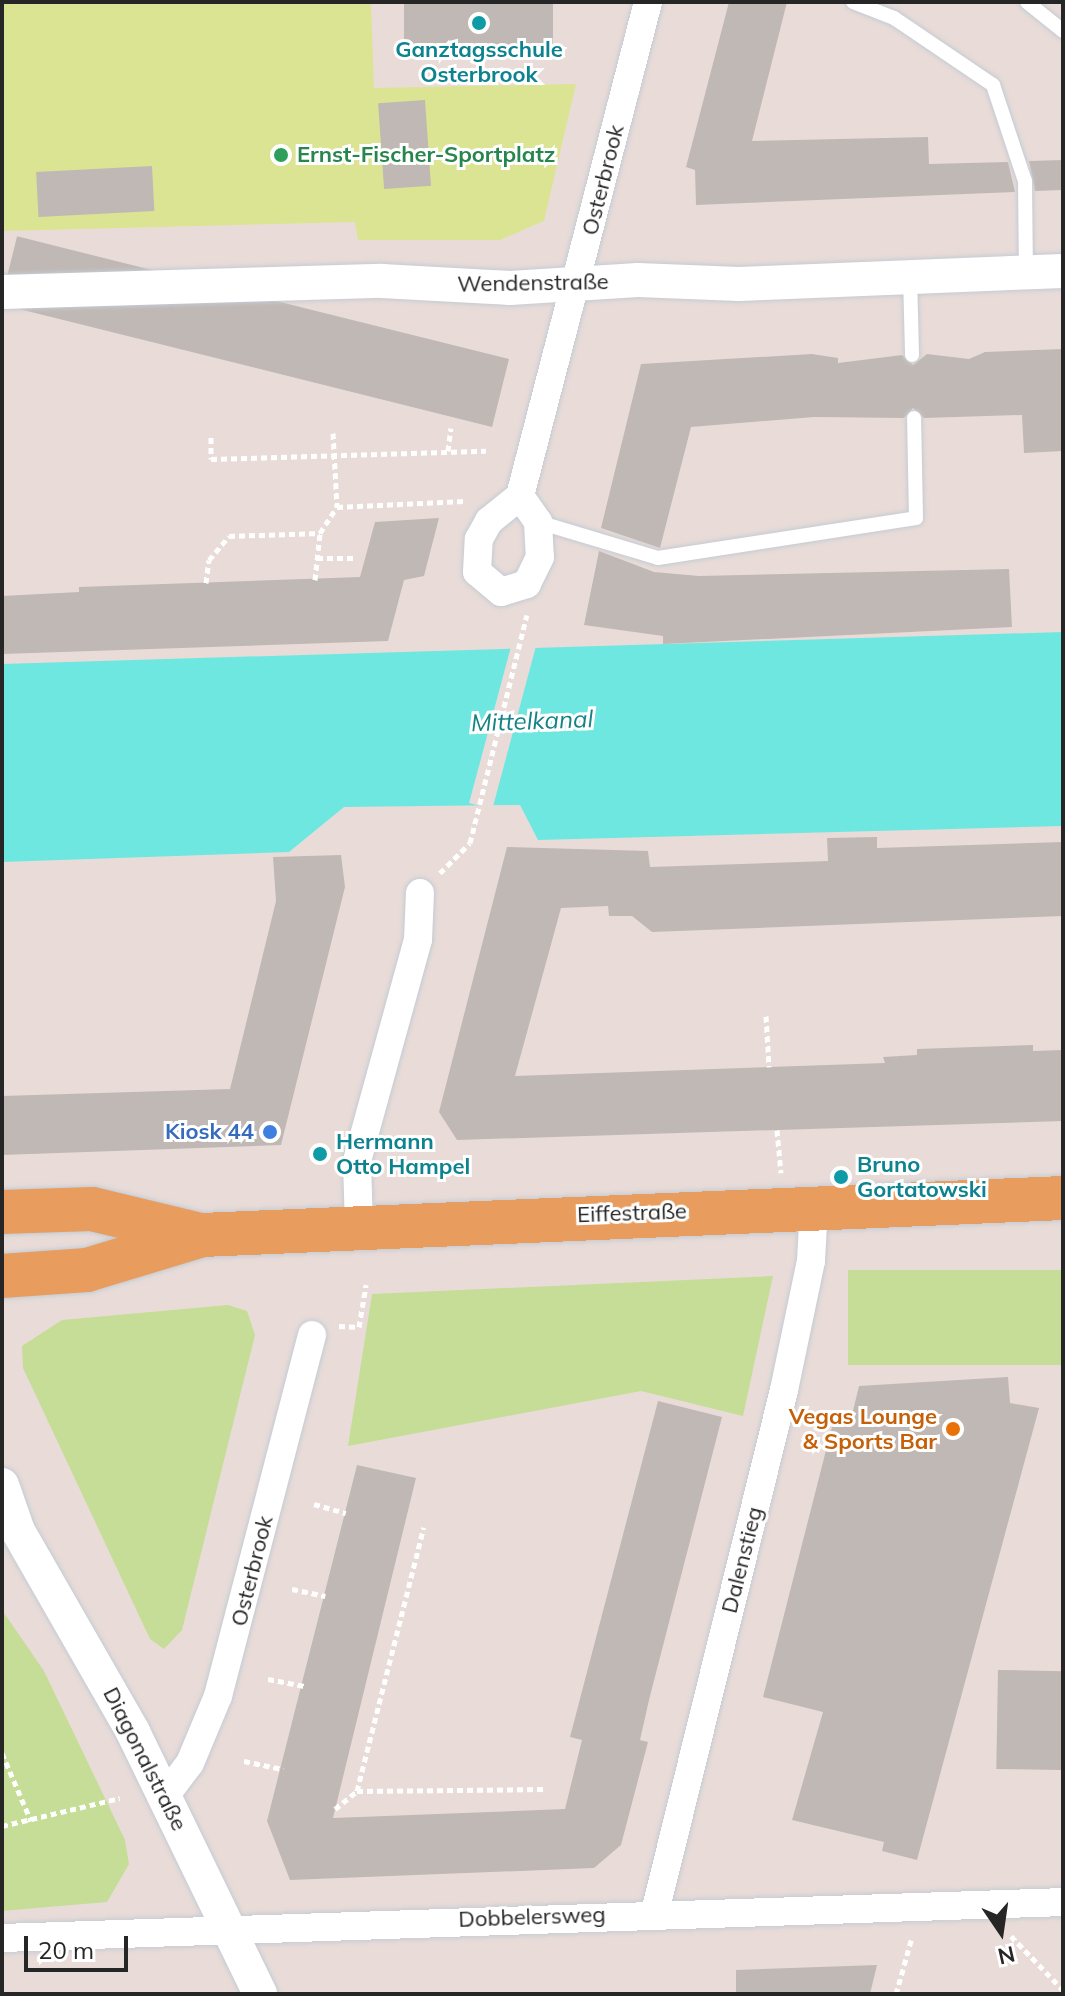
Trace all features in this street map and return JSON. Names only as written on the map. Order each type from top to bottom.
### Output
[{"type":"main road","name":"Eiffestraße","points":[[2,1276],[87,1270],[202,1235],[814,1205],[1063,1198]]},
{"type":"main road","name":"Eiffestraße","points":[[2,1212],[92,1209],[202,1235]]},
{"type":"street","name":"Osterbrook","points":[[538,522],[540,557],[527,584],[501,592],[485,584],[477,572],[479,539],[512,501],[576,283],[648,2]]},
{"type":"street","name":"Wendenstraße","points":[[2,292],[382,281],[510,288],[576,283],[1063,271]]},
{"type":"street","points":[[512,501],[538,522]]},
{"type":"street","points":[[359,1226],[357,1161],[418,940],[420,893]]},
{"type":"street","name":"Dalenstieg","points":[[655,1912],[784,1390],[811,1261],[814,1205]]},
{"type":"street","name":"Osterbrook","points":[[165,1796],[190,1763],[218,1696],[312,1335]]},
{"type":"street","name":"Diagonalstraße","points":[[2,1485],[10,1523],[165,1796],[260,1994]]},
{"type":"street","name":"Dobbelersweg","points":[[2,1938],[655,1912],[920,1908],[1063,1902]]},
{"type":"lane","points":[[853,2],[894,18],[993,85],[1025,181],[1026,272]]},
{"type":"lane","points":[[1027,2],[1063,31]]},
{"type":"lane","points":[[910,276],[912,355]]},
{"type":"lane","points":[[538,522],[658,558],[916,518],[914,418]]},
{"type":"path","points":[[448,452],[451,428]]},
{"type":"path","points":[[315,580],[320,533],[337,507],[333,433]]},
{"type":"path","points":[[211,437],[211,459],[486,451]]},
{"type":"path","points":[[337,507],[512,501]]},
{"type":"path","points":[[206,583],[209,560],[229,536],[320,533]]},
{"type":"path","points":[[317,558],[355,558]]},
{"type":"path","points":[[420,893],[470,843],[528,632]]},
{"type":"path","points":[[766,1016],[769,1067]]},
{"type":"path","points":[[359,1327],[366,1285]]},
{"type":"path","points":[[314,1504],[346,1513]]},
{"type":"path","points":[[335,1809],[357,1791],[424,1527]]},
{"type":"path","points":[[292,1589],[325,1596]]},
{"type":"path","points":[[268,1679],[304,1686]]},
{"type":"path","points":[[2,1753],[31,1821]]},
{"type":"path","points":[[244,1761],[283,1769]]},
{"type":"path","points":[[357,1791],[544,1789]]},
{"type":"path","points":[[2,1826],[120,1798]]},
{"type":"path","points":[[982,1906],[1063,1990]]},
{"type":"path","points":[[896,1994],[920,1908]]},
{"type":"green space","name":"Ernst-Fischer-Sportplatz","points":[[2,2],[371,2],[374,88],[576,84],[544,221],[500,240],[358,240],[355,222],[2,231]]},
{"type":"green space","points":[[848,1270],[1063,1270],[1063,1365],[848,1365]]},
{"type":"green space","points":[[773,1276],[743,1416],[641,1391],[348,1446],[372,1294]]},
{"type":"green space","points":[[228,1305],[247,1311],[255,1335],[182,1630],[164,1649],[150,1639],[23,1368],[22,1346],[62,1320]]},
{"type":"green space","points":[[2,1610],[44,1671],[125,1840],[129,1864],[107,1902],[2,1911]]},
{"type":"water","name":"Mittelkanal","points":[[1063,632],[1063,826],[538,840],[520,805],[344,807],[289,852],[2,862],[2,664]]},
{"type":"pier","points":[[513,640],[536,646],[492,809],[469,803]]},
{"type":"building","name":"Ganztagsschule Osterbrook","points":[[404,2],[553,2],[553,49],[404,49]]},
{"type":"building","points":[[729,2],[787,2],[752,141],[928,137],[929,164],[1008,162],[1015,192],[696,205],[695,170],[686,167]]},
{"type":"building","points":[[425,100],[431,186],[384,189],[378,103]]},
{"type":"building","points":[[1063,160],[1063,190],[1035,191],[1029,161]]},
{"type":"building","points":[[152,166],[154,211],[39,217],[36,172]]},
{"type":"building","points":[[17,236],[509,359],[492,427],[2,305]]},
{"type":"building","points":[[1063,349],[1063,451],[1024,453],[1022,415],[924,418],[913,408],[904,418],[814,417],[691,427],[660,548],[601,528],[641,364],[812,354],[838,358],[838,363],[902,355],[913,365],[927,354],[969,359],[985,352]]},
{"type":"building","points":[[439,518],[424,576],[404,580],[388,641],[2,654],[2,596],[79,592],[79,587],[360,577],[375,522]]},
{"type":"building","points":[[599,551],[654,572],[699,576],[1009,569],[1012,627],[663,644],[663,636],[584,625]]},
{"type":"building","points":[[877,837],[877,848],[1063,842],[1063,916],[652,932],[632,916],[609,916],[608,906],[561,908],[515,1076],[885,1063],[883,1057],[917,1055],[917,1049],[1033,1045],[1033,1051],[1063,1050],[1063,1121],[457,1140],[439,1112],[507,847],[648,851],[650,867],[828,861],[827,838]]},
{"type":"building","points":[[341,855],[345,887],[281,1145],[2,1155],[2,1096],[230,1089],[276,901],[273,857]]},
{"type":"building","points":[[1008,1377],[1010,1403],[1039,1408],[917,1860],[882,1851],[884,1842],[792,1820],[823,1712],[763,1697],[834,1419],[850,1423],[859,1386]]},
{"type":"building","points":[[658,1401],[722,1417],[649,1700],[640,1740],[648,1742],[621,1845],[594,1868],[290,1880],[267,1821],[357,1465],[416,1478],[333,1818],[565,1809],[582,1740],[570,1737]]},
{"type":"building","points":[[998,1670],[1063,1671],[1061,1770],[996,1769]]},
{"type":"building","points":[[877,1965],[870,1994],[736,1994],[736,1970]]},
{"type":"place","name":"Ganztagsschule Osterbrook","points":[[479,23]]},
{"type":"place","name":"Ernst-Fischer-Sportplatz","points":[[281,155]]},
{"type":"place","name":"Kiosk 44","points":[[270,1132]]},
{"type":"place","name":"Hermann Otto Hampel","points":[[320,1154]]},
{"type":"place","name":"Bruno Gortatowski","points":[[841,1177]]},
{"type":"place","name":"Vegas Lounge & Sports Bar","points":[[953,1429]]}]
